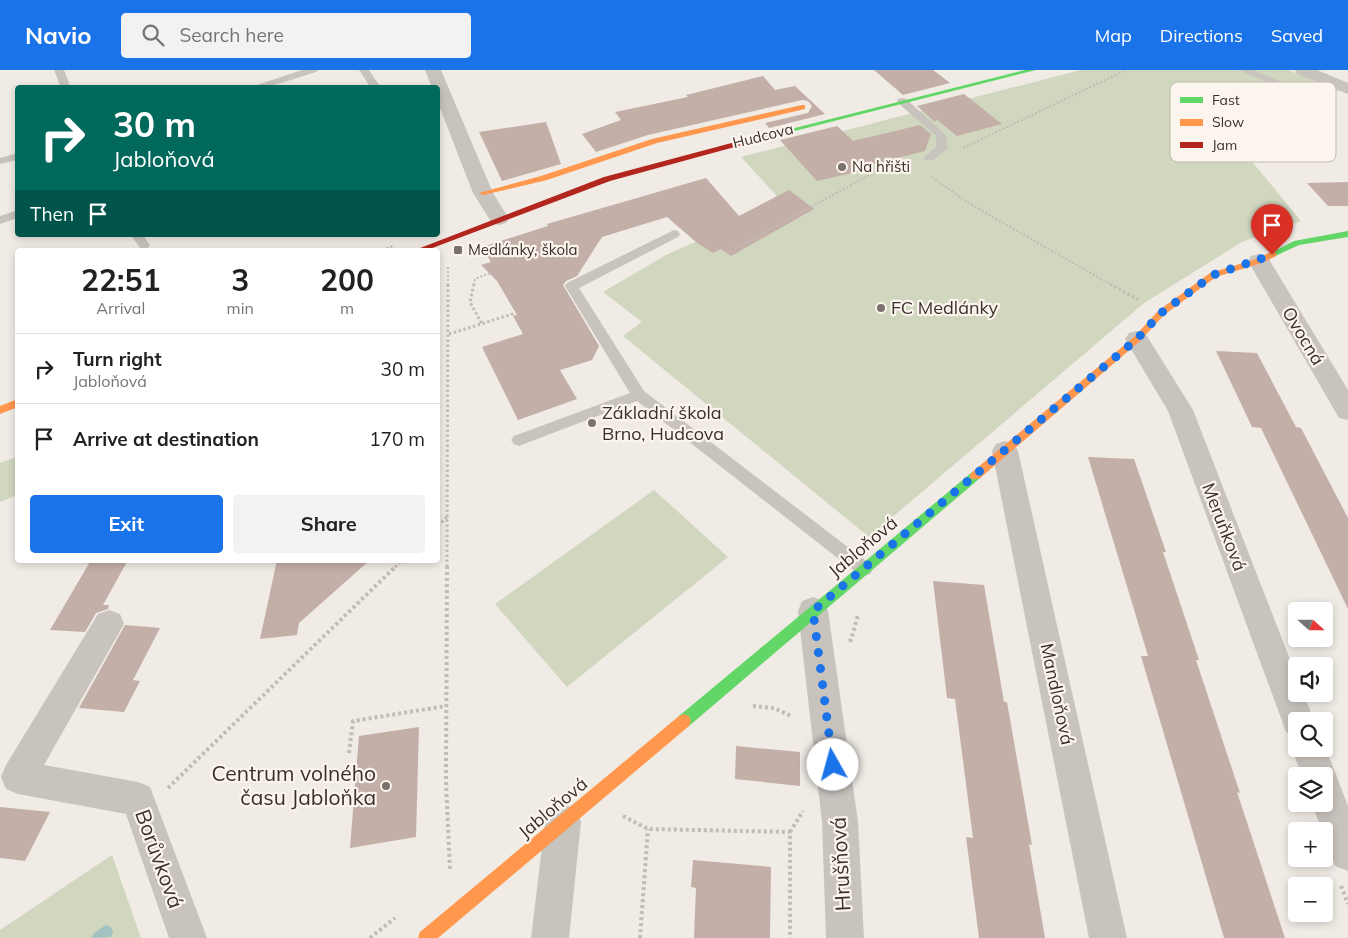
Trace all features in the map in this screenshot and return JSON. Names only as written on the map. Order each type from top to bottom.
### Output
[{"type":"street","points":[[433,70],[439,85]]},
{"type":"street","name":"Hudcova","points":[[423,248],[607,179],[705,151],[1033,70]]},
{"type":"street","points":[[1303,70],[1333,82]]},
{"type":"street","points":[[1336,83],[1348,88]]},
{"type":"street","points":[[440,87],[483,193],[499,220]]},
{"type":"street","name":"Hudcova","points":[[483,193],[544,178],[655,141],[810,106]]},
{"type":"street","name":"Jabloňová","points":[[426,938],[1137,339],[1161,313],[1213,275],[1259,261],[1297,243],[1348,234]]},
{"type":"street","name":"Ovocná","points":[[1259,261],[1348,411]]},
{"type":"street","name":"Meruňková","points":[[1137,339],[1180,410],[1295,712]]},
{"type":"street","points":[[0,410],[15,404]]},
{"type":"street","name":"Mandloňová","points":[[1005,451],[1108,938]]},
{"type":"street","name":"Hrušňová","points":[[813,611],[840,822],[845,938]]},
{"type":"street","points":[[9,776],[109,624]]},
{"type":"street","name":"Borůvková","points":[[9,776],[138,799],[188,938]]},
{"type":"street","points":[[1333,812],[1348,853]]},
{"type":"street","points":[[550,938],[563,822]]},
{"type":"lane","points":[[59,70],[65,85]]},
{"type":"lane","points":[[263,85],[313,70]]},
{"type":"lane","points":[[364,70],[374,85]]},
{"type":"lane","points":[[1244,70],[1273,82]]},
{"type":"lane","points":[[902,101],[941,136],[942,148],[937,154],[929,158]]},
{"type":"lane","points":[[0,161],[15,157]]},
{"type":"lane","points":[[0,220],[15,215]]},
{"type":"lane","points":[[674,234],[572,286],[639,395],[864,569]]},
{"type":"lane","points":[[519,440],[639,395]]},
{"type":"path","points":[[942,148],[966,148],[1126,70]]},
{"type":"path","points":[[727,253],[886,166],[910,162],[918,167]]},
{"type":"path","points":[[925,172],[970,204],[1144,303]]},
{"type":"path","points":[[448,260],[446,781],[450,873]]},
{"type":"path","points":[[482,324],[470,302],[475,279],[490,273]]},
{"type":"path","points":[[448,334],[516,313]]},
{"type":"path","points":[[440,524],[448,516]]},
{"type":"path","points":[[166,789],[399,563]]},
{"type":"path","points":[[819,651],[851,640],[858,612]]},
{"type":"path","points":[[744,706],[767,705],[787,712],[799,722]]},
{"type":"path","points":[[349,754],[353,721],[446,706]]},
{"type":"path","points":[[628,808],[620,814],[648,830],[790,832]]},
{"type":"path","points":[[790,938],[790,832],[805,809]]},
{"type":"path","points":[[640,938],[648,830]]},
{"type":"green space","name":"FC Medlánky","points":[[1081,70],[1288,70],[1318,82],[1170,82],[1170,162],[1252,162],[1301,221],[1242,242],[1144,303],[869,537],[623,336],[642,322],[603,292],[666,255],[695,242],[777,196],[741,157]]},
{"type":"green space","points":[[15,458],[15,496],[0,502],[0,463]]},
{"type":"green space","points":[[654,490],[728,557],[567,687],[495,604]]},
{"type":"green space","points":[[112,855],[141,938],[0,938],[0,930]]},
{"type":"building","points":[[874,70],[933,70],[950,83],[903,95]]},
{"type":"building","points":[[763,76],[775,90],[795,86],[825,114],[769,128],[765,123],[808,113],[812,106],[808,101],[802,100],[648,135],[596,152],[582,134],[621,120],[615,112],[688,97],[686,95]]},
{"type":"building","points":[[964,94],[1002,124],[957,136],[936,119],[935,122],[917,106]]},
{"type":"building","points":[[546,122],[561,164],[502,181],[479,132]]},
{"type":"building","points":[[920,125],[931,134],[925,151],[866,166],[869,169],[817,181],[780,140],[837,126],[853,141]]},
{"type":"building","points":[[706,178],[739,216],[789,190],[814,209],[731,256],[721,249],[713,253],[696,242],[667,217],[602,237],[577,276],[566,281],[563,285],[599,346],[592,360],[560,370],[577,399],[518,420],[482,347],[523,334],[513,316],[517,315],[497,281],[481,265],[491,262],[482,247],[548,226],[547,224]]},
{"type":"building","points":[[1348,182],[1348,206],[1328,206],[1307,183]]},
{"type":"building","points":[[1216,351],[1257,353],[1296,427],[1301,428],[1348,518],[1348,609],[1261,428],[1252,427]]},
{"type":"building","points":[[1088,457],[1134,459],[1166,552],[1163,552],[1199,660],[1196,660],[1285,938],[1224,938],[1141,656],[1148,656]]},
{"type":"building","points":[[89,563],[126,563],[103,605],[109,605],[108,609],[96,613],[85,632],[50,630]]},
{"type":"building","points":[[276,563],[367,563],[299,623],[297,635],[260,639]]},
{"type":"building","points":[[933,581],[984,585],[1004,702],[1007,702],[1032,845],[1029,844],[1045,938],[979,938],[966,837],[973,838],[955,699],[947,698]]},
{"type":"building","points":[[125,625],[160,628],[133,680],[140,681],[124,712],[79,708]]},
{"type":"building","name":"Centrum volného času Jabloňka","points":[[419,727],[416,837],[350,848],[359,736]]},
{"type":"building","points":[[736,746],[800,752],[800,786],[735,779]]},
{"type":"building","points":[[0,807],[50,812],[25,861],[0,858]]},
{"type":"building","points":[[693,860],[771,867],[770,938],[694,938],[696,888],[691,887]]},
{"type":"waterway","points":[[99,938],[106,932]]},
{"type":"traffic: fast","points":[[739,143],[1033,70]]},
{"type":"traffic: fast","points":[[1273,254],[1297,243],[1348,234]]},
{"type":"traffic: fast","points":[[684,721],[975,476]]},
{"type":"traffic: slow","points":[[483,193],[544,178],[655,141],[802,107]]},
{"type":"traffic: slow","points":[[975,476],[1137,339],[1161,313],[1213,275],[1259,261],[1273,254]]},
{"type":"traffic: slow","points":[[0,410],[15,404]]},
{"type":"traffic: slow","points":[[426,938],[684,721]]},
{"type":"traffic: jam","points":[[424,248],[607,179],[739,143]]},
{"type":"place","name":"Na hřišti","points":[[842,167]]},
{"type":"place","name":"Medlánky, škola","points":[[458,250]]},
{"type":"place","name":"FC Medlánky","points":[[881,308]]},
{"type":"place","name":"Základní škola Brno, Hudcova","points":[[592,423]]},
{"type":"place","name":"Centrum volného času Jabloňka","points":[[386,786]]},
{"type":"route","points":[[833,765],[813,611],[1137,339],[1161,313],[1213,275],[1259,261],[1272,255]]}]
